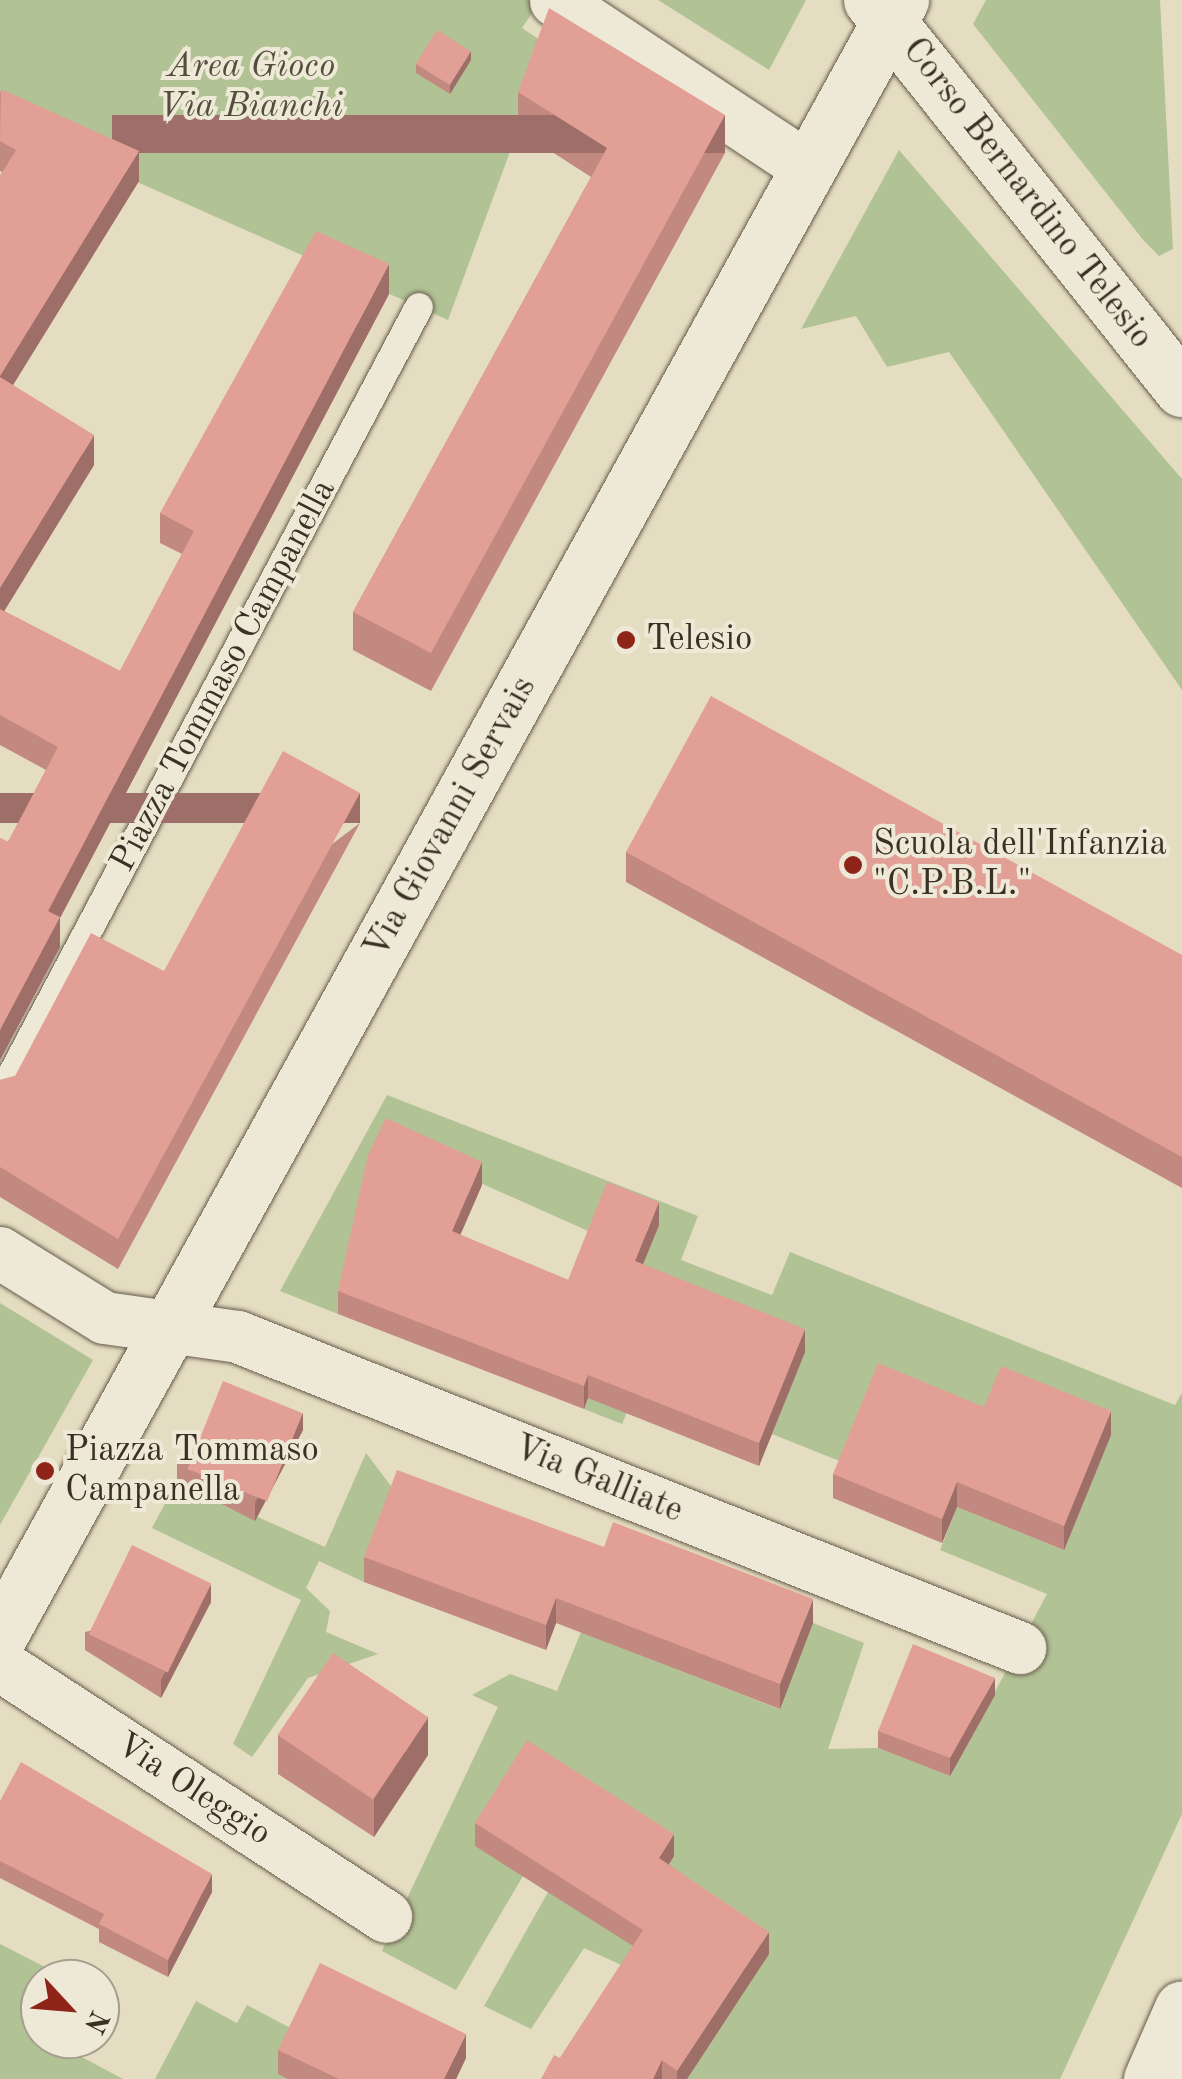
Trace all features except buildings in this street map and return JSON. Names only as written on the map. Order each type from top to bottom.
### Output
[{"type":"street","points":[[556,1],[807,167]]},
{"type":"street","name":"Via Giovanni Servais","points":[[0,1635],[807,167],[887,7]]},
{"type":"street","name":"Corso Bernardino Telesio","points":[[887,7],[1182,389]]},
{"type":"street","points":[[0,1253],[105,1318],[172,1324]]},
{"type":"street","name":"Via Galliate","points":[[172,1324],[238,1337],[1020,1648]]},
{"type":"street","name":"Via Oleggio","points":[[0,1665],[386,1917]]},
{"type":"street","points":[[1151,2079],[1182,2008]]},
{"type":"lane","name":"Piazza Tommaso Campanella","points":[[0,1097],[419,307]]},
{"type":"green space","name":"Area Gioco Via Bianchi","points":[[0,0],[541,0],[522,28],[549,46],[448,320],[0,121]]},
{"type":"green space","points":[[658,0],[806,0],[769,70]]},
{"type":"green space","points":[[986,0],[1160,0],[1173,249],[1159,256],[1144,241],[973,24]]},
{"type":"green space","points":[[899,150],[1182,479],[1182,690],[949,352],[887,367],[856,316],[801,329]]},
{"type":"green space","points":[[387,1095],[698,1216],[681,1260],[772,1295],[790,1252],[1175,1405],[1182,1393],[1182,1814],[1060,2079],[687,2079],[632,1970],[584,1948],[531,2029],[484,2006],[548,1892],[475,1845],[523,1876],[456,1990],[382,1951],[498,1707],[472,1695],[510,1674],[557,1691],[581,1632],[779,1709],[813,1623],[864,1643],[828,1749],[878,1748],[950,1776],[1047,1594],[940,1550],[957,1507],[1064,1550],[984,1431],[847,1464],[772,1434],[804,1352],[675,1298],[622,1424],[584,1409],[658,1225],[595,1234],[386,1141],[368,1178],[338,1314],[280,1291]]},
{"type":"green space","points":[[0,1303],[93,1360],[0,1525]]},
{"type":"green space","points":[[366,1453],[397,1494],[364,1582],[319,1561],[306,1588],[330,1611],[326,1632],[378,1654],[308,1678],[252,1757],[233,1744],[301,1600],[152,1528],[177,1481],[325,1547]]},
{"type":"green space","points":[[0,1944],[29,1959],[20,1959],[20,2059],[85,2059],[123,2079],[0,2079]]},
{"type":"green space","points":[[196,2001],[237,2023],[247,2005],[298,2032],[288,2079],[155,2079]]},
{"type":"place","name":"Telesio","points":[[626,640]]},
{"type":"place","name":"Scuola dell'Infanzia \"C.P.B.L.\"","points":[[853,865]]},
{"type":"place","name":"Piazza Tommaso Campanella","points":[[45,1471]]}]
